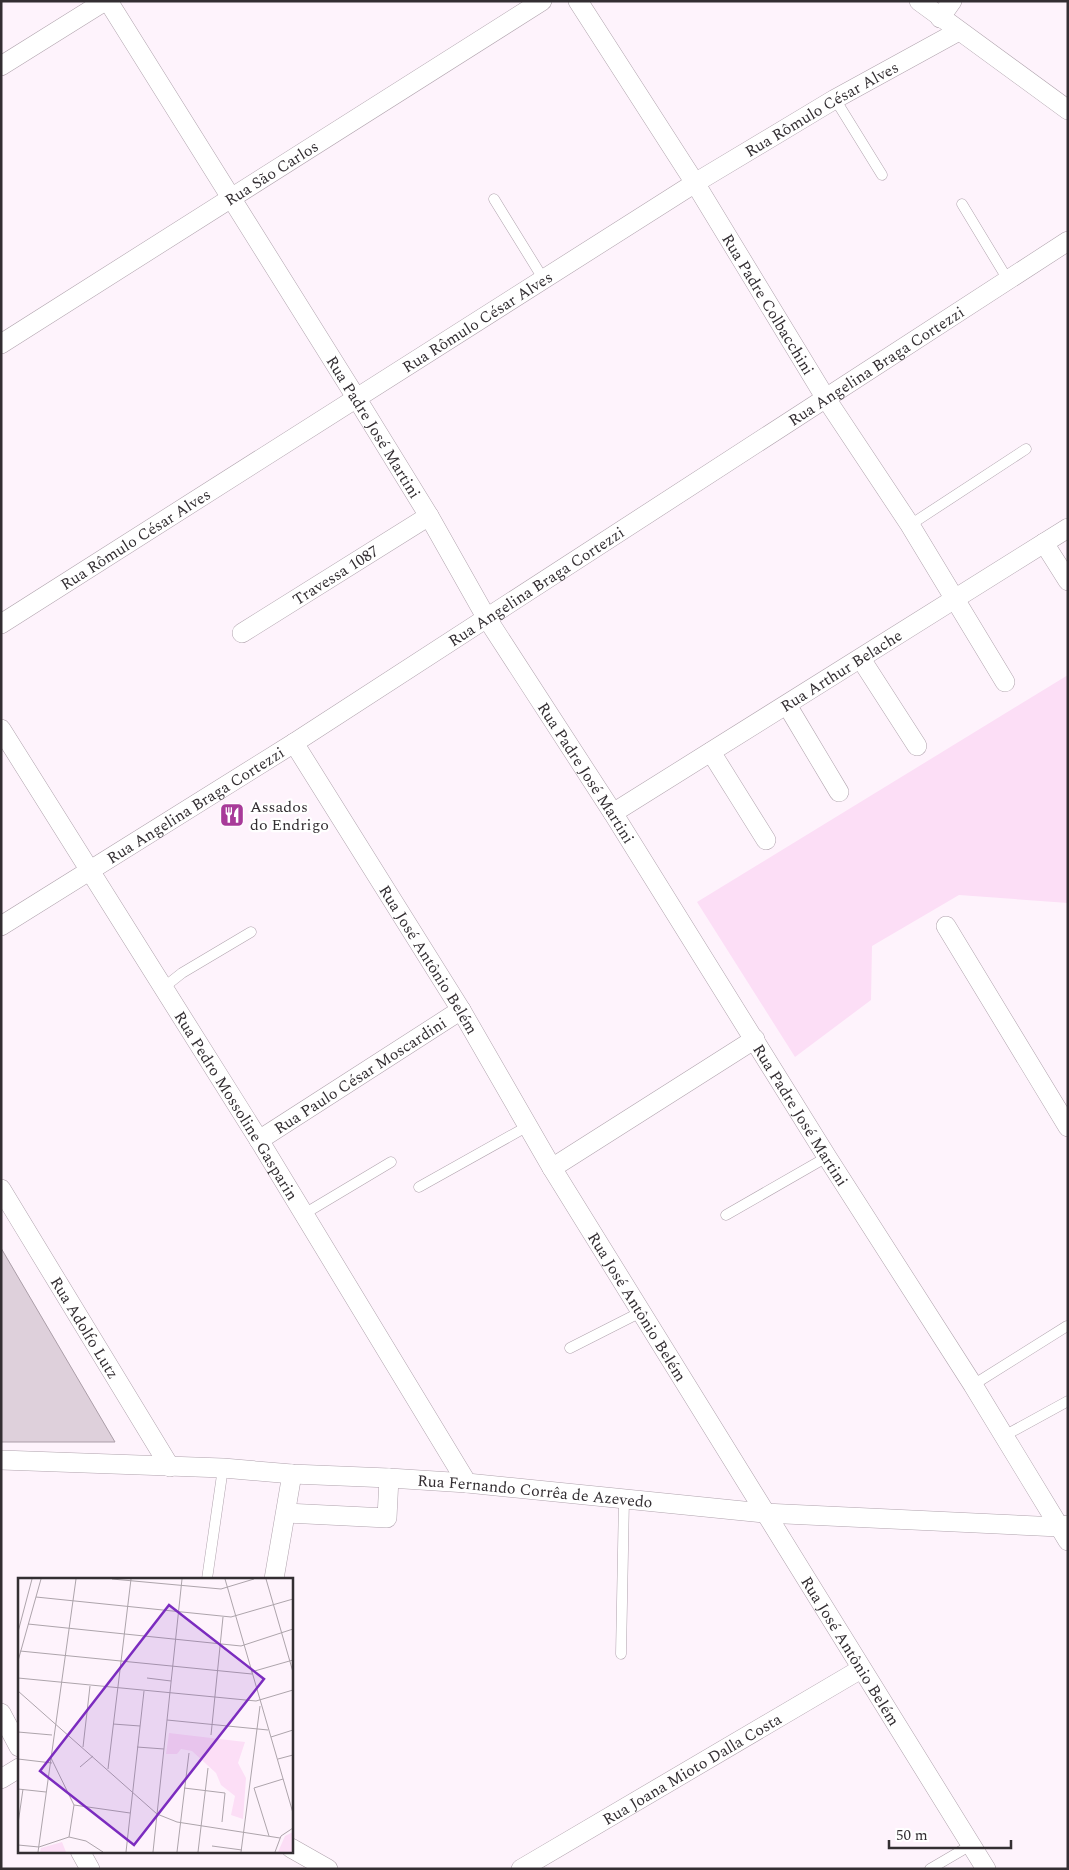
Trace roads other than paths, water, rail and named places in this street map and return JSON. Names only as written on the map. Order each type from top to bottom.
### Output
[{"type":"street","points":[[1,66],[107,1]]},
{"type":"street","name":"Rua Padre José Martini","points":[[107,1],[429,516],[486,617],[613,813],[826,1157],[1065,1531]]},
{"type":"street","name":"Rua São Carlos","points":[[1,344],[542,1]]},
{"type":"street","name":"Rua Padre Colbacchini","points":[[578,1],[695,183],[825,397],[910,526],[1005,682]]},
{"type":"street","points":[[918,1],[1066,107]]},
{"type":"street","points":[[940,18],[952,1]]},
{"type":"street","name":"Rua Rômulo César Alves","points":[[1,624],[695,183],[835,99],[959,31]]},
{"type":"street","name":"Rua Angelina Braga Cortezzi","points":[[1,926],[89,869],[294,743],[1068,241]]},
{"type":"street","name":"Travessa 1087","points":[[242,633],[429,516]]},
{"type":"street","name":"Rua Arthur Belache","points":[[613,813],[787,706],[1068,528]]},
{"type":"street","points":[[1044,543],[1068,581]]},
{"type":"street","points":[[861,659],[917,746]]},
{"type":"street","points":[[787,706],[840,792]]},
{"type":"street","name":"Rua Pedro Mossoline Gasparin","points":[[1,729],[259,1140],[467,1483]]},
{"type":"street","name":"Rua José Antônio Belém","points":[[294,743],[461,1010],[552,1168],[861,1670],[986,1869]]},
{"type":"street","points":[[710,752],[766,840]]},
{"type":"street","points":[[946,926],[1068,1127]]},
{"type":"street","name":"Rua Paulo César Moscardini","points":[[259,1140],[461,1010]]},
{"type":"street","points":[[552,1168],[754,1039]]},
{"type":"street","name":"Rua Adolfo Lutz","points":[[1,1189],[170,1468]]},
{"type":"street","name":"Rua Fernando Corrêa de Azevedo","points":[[1,1460],[170,1468],[223,1468],[292,1474],[467,1483],[764,1512],[1065,1531]]},
{"type":"street","points":[[274,1578],[292,1474]]},
{"type":"street","points":[[286,1513],[386,1518],[390,1478]]},
{"type":"street","name":"Rua Joana Mioto Dalla Costa","points":[[521,1869],[861,1670]]},
{"type":"street","points":[[1,1713],[18,1720]]},
{"type":"street","points":[[1,1713],[18,1745]]},
{"type":"street","points":[[1,1779],[18,1769]]},
{"type":"street","points":[[292,1849],[328,1869]]},
{"type":"street","points":[[81,1852],[90,1869]]},
{"type":"lane","points":[[835,99],[882,175]]},
{"type":"lane","points":[[494,199],[544,280]]},
{"type":"lane","points":[[962,204],[1008,280]]},
{"type":"lane","points":[[910,526],[1026,449]]},
{"type":"lane","points":[[163,988],[250,932]]},
{"type":"lane","points":[[419,1187],[528,1126]]},
{"type":"lane","points":[[726,1215],[826,1157]]},
{"type":"lane","points":[[304,1214],[390,1162]]},
{"type":"lane","points":[[570,1348],[641,1312]]},
{"type":"lane","points":[[973,1385],[1067,1326]]},
{"type":"lane","points":[[1004,1436],[1068,1401]]},
{"type":"lane","points":[[207,1578],[223,1468]]},
{"type":"lane","points":[[621,1654],[624,1499]]},
{"type":"lane","points":[[930,1869],[971,1845]]},
{"type":"place","name":"Assados do Endrigo","points":[[232,815]]}]
